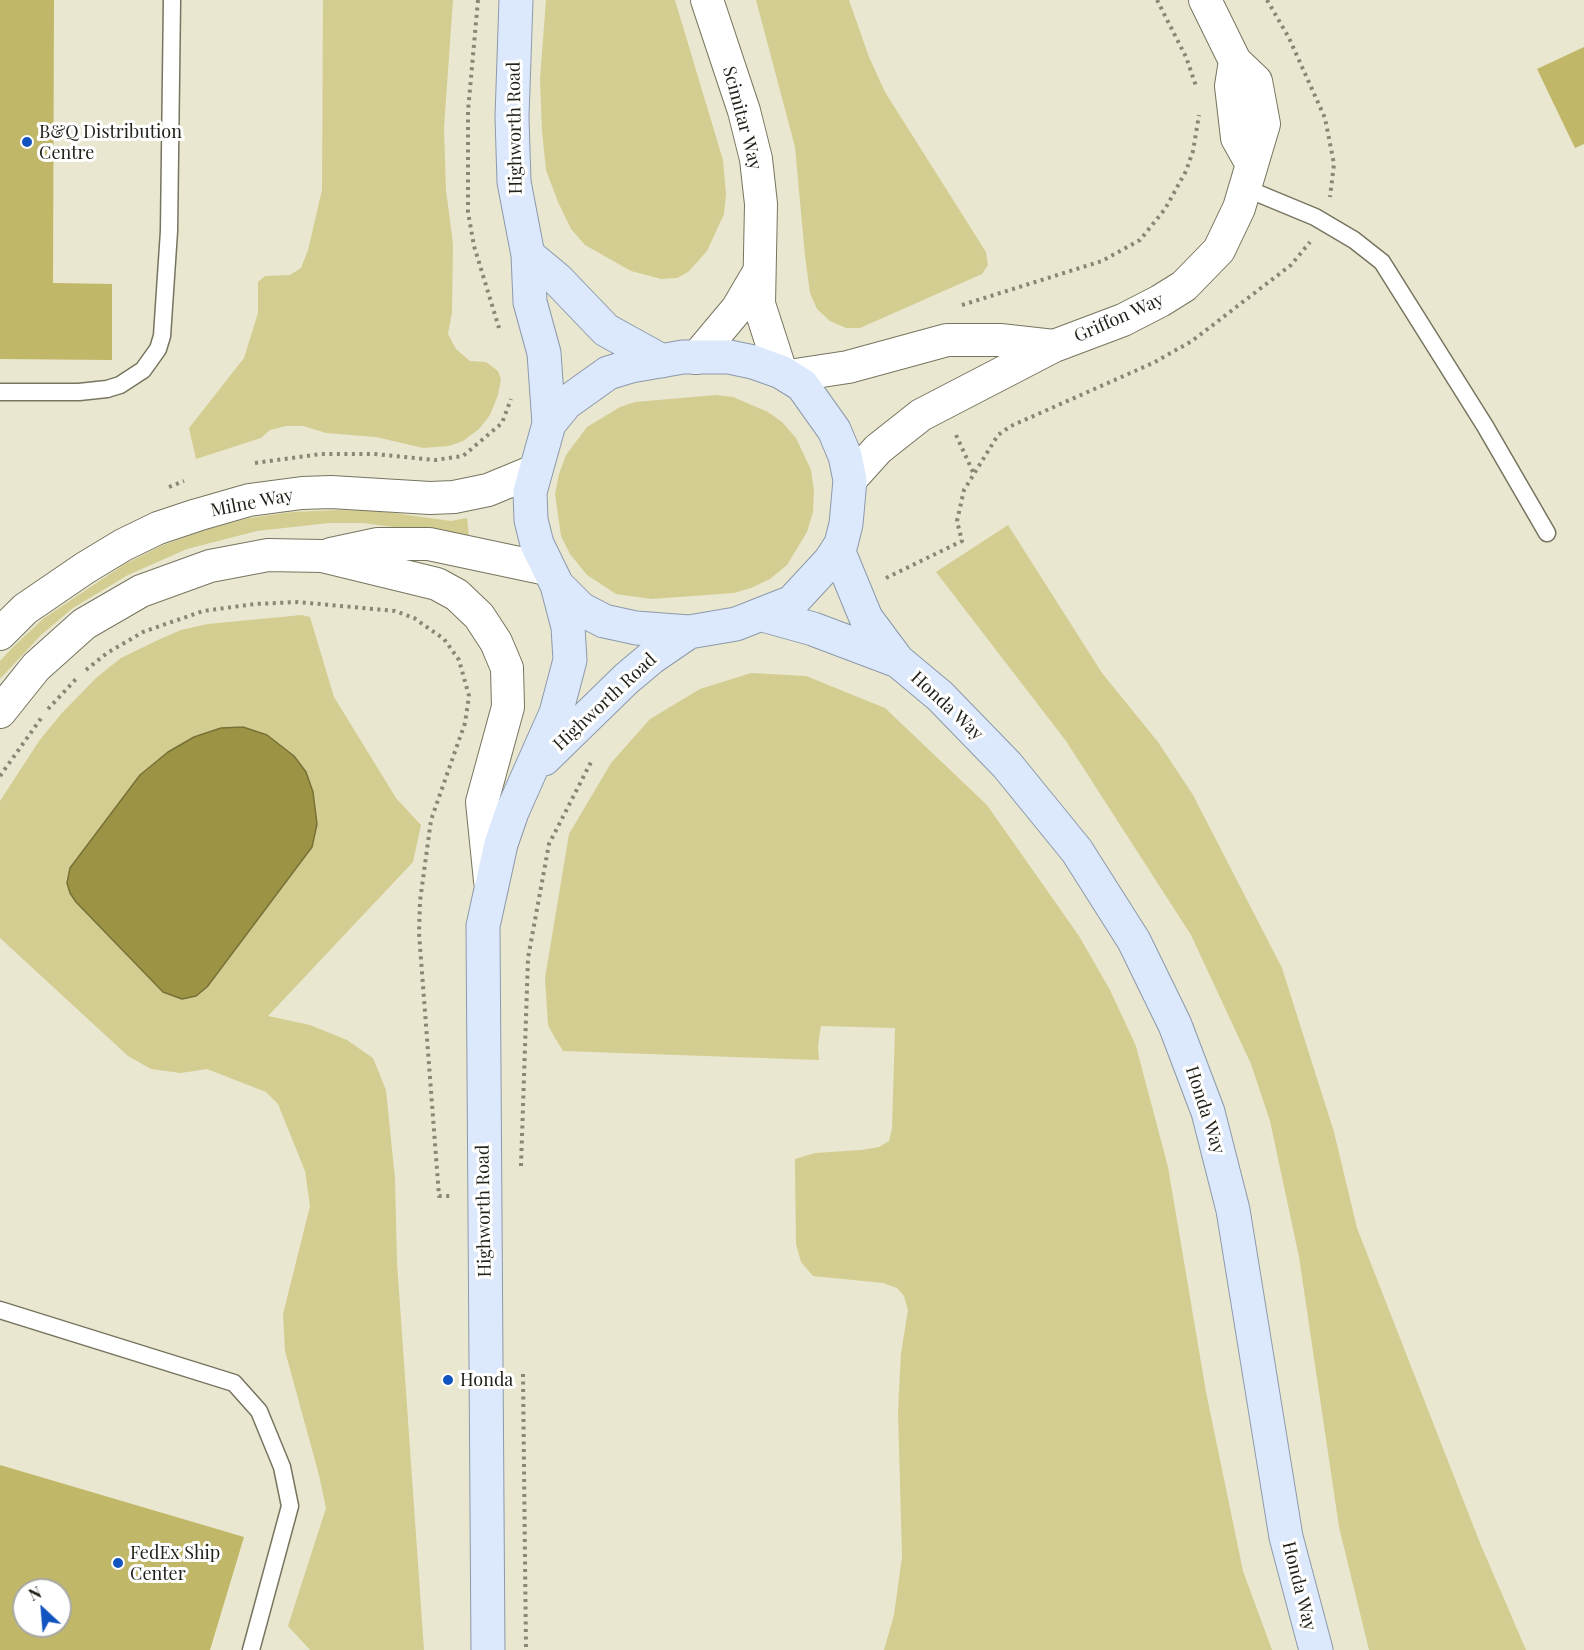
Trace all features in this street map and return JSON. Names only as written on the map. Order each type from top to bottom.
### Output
[{"type":"main road","name":"Highworth Road","points":[[488,1650],[481,973],[483,926],[501,844],[526,778],[556,713],[570,660],[568,627],[531,520],[530,492],[549,424],[548,378],[544,353],[530,302],[528,255],[514,182],[512,117],[516,0]]},
{"type":"main road","points":[[528,255],[558,280],[606,330],[662,361]]},
{"type":"main road","points":[[549,424],[566,403],[608,373],[662,361],[729,357],[753,362],[785,374],[802,385],[834,430],[845,456],[850,480],[846,524],[838,550],[811,584],[792,602],[736,624],[689,632],[636,628],[604,621],[581,609],[552,577]]},
{"type":"main road","name":"Honda Way","points":[[838,550],[854,594],[866,618],[898,661],[940,696],[1007,765],[1077,851],[1134,941],[1175,1025],[1208,1112],[1233,1210],[1286,1537],[1316,1650]]},
{"type":"main road","name":"Honda Way","points":[[763,615],[813,629],[898,661]]},
{"type":"main road","name":"Highworth Road","points":[[526,778],[611,693],[651,658],[689,632]]},
{"type":"street","name":"Scimitar Way","points":[[707,0],[744,111],[756,159],[761,204],[758,275],[762,319],[785,374]]},
{"type":"street","points":[[1205,0],[1235,61],[1231,86],[1237,138],[1248,176]]},
{"type":"street","name":"Griffon Way","points":[[850,480],[878,449],[921,415],[1054,346],[1123,320],[1184,286],[1219,250],[1231,229],[1248,176]]},
{"type":"street","points":[[696,358],[736,309],[758,275]]},
{"type":"street","name":"Griffon Way","points":[[785,374],[848,368],[947,340],[990,340],[1054,346]]},
{"type":"street","name":"Milne Way","points":[[0,634],[25,609],[113,550],[158,528],[197,515],[249,500],[321,492],[375,493],[430,498],[454,497],[488,490],[534,471]]},
{"type":"street","points":[[322,556],[378,543],[429,544],[552,577]]},
{"type":"street","points":[[0,712],[36,667],[84,624],[141,591],[180,576],[268,555],[322,556],[437,584],[457,596],[479,616],[496,642],[507,668],[509,688],[504,728],[482,802],[491,885]]},
{"type":"lane","points":[[0,392],[79,392],[107,389],[120,385],[143,370],[158,349],[162,336],[169,231],[172,0]]},
{"type":"lane","points":[[1248,176],[1354,240],[1382,262],[1479,416],[1547,533]]},
{"type":"lane","points":[[0,1310],[234,1383],[259,1412],[282,1467],[290,1506],[252,1650]]},
{"type":"path","points":[[478,0],[468,111],[468,212],[474,246],[501,333]]},
{"type":"path","points":[[1157,0],[1186,57],[1198,98]]},
{"type":"path","points":[[854,594],[962,541],[957,521],[964,490],[998,435],[1011,426],[1153,363],[1192,341],[1291,265],[1306,249],[1320,220],[1333,184],[1330,139],[1325,118],[1310,83],[1289,38],[1267,0]]},
{"type":"path","points":[[961,305],[1102,261],[1140,240],[1165,209],[1186,171],[1193,151],[1200,109]]},
{"type":"path","points":[[463,456],[502,423],[512,397]]},
{"type":"path","points":[[0,776],[46,711],[78,677],[107,653],[143,632],[203,611],[298,602],[355,606],[395,611],[414,618],[444,639],[459,660],[469,696],[465,723],[438,798],[426,846],[419,933],[423,1010],[439,1196],[483,1197]]},
{"type":"path","points":[[521,1171],[528,958],[549,844],[592,759]]},
{"type":"path","points":[[523,1372],[526,1650]]},
{"type":"shaded area","points":[[323,0],[453,0],[444,128],[446,190],[453,244],[452,312],[448,334],[456,349],[470,361],[486,362],[498,371],[501,379],[498,395],[490,415],[479,429],[463,441],[449,446],[423,448],[376,437],[326,433],[303,426],[286,426],[270,430],[261,438],[196,459],[189,428],[244,358],[258,313],[258,282],[265,276],[290,275],[301,268],[308,250],[322,190]]},
{"type":"shaded area","points":[[546,0],[675,0],[723,160],[726,194],[724,214],[707,251],[688,272],[677,278],[661,279],[631,271],[585,245],[571,229],[558,202],[546,170],[542,131],[540,79]]},
{"type":"shaded area","points":[[756,0],[849,0],[869,57],[885,92],[986,252],[988,265],[982,274],[860,328],[846,328],[830,321],[817,309],[810,293],[795,147]]},
{"type":"shaded area","points":[[716,395],[733,397],[768,412],[782,422],[796,438],[811,470],[814,491],[813,512],[807,532],[787,565],[770,579],[751,588],[734,593],[651,599],[616,594],[587,575],[570,554],[561,536],[555,494],[566,455],[587,427],[620,407],[635,402]]},
{"type":"shaded area","points":[[379,511],[451,521],[467,518],[469,537],[363,523],[329,523],[257,531],[187,549],[128,575],[73,608],[41,635],[0,679],[0,661],[44,618],[125,564],[163,545],[249,518],[292,512]]},
{"type":"shaded area","points":[[1008,525],[1102,673],[1158,742],[1193,795],[1282,968],[1334,1132],[1357,1228],[1480,1543],[1526,1650],[1369,1650],[1339,1527],[1299,1257],[1270,1121],[1251,1064],[1191,935],[1066,741],[936,572]]},
{"type":"shaded area","points":[[302,615],[310,617],[334,697],[396,798],[421,825],[413,862],[268,1016],[310,1025],[347,1040],[373,1058],[386,1090],[395,1179],[397,1262],[424,1650],[310,1650],[288,1626],[326,1508],[285,1351],[283,1314],[310,1206],[305,1171],[278,1104],[266,1092],[207,1069],[181,1073],[151,1069],[128,1056],[0,938],[0,801],[39,741],[61,714],[96,678],[121,658],[181,630],[208,624]],"holes":[[[140,775],[183,999],[163,992],[70,893],[70,868]]]},
{"type":"shaded area","points":[[751,673],[806,676],[885,708],[987,805],[1079,936],[1110,990],[1136,1046],[1168,1167],[1206,1392],[1243,1571],[1272,1650],[884,1650],[894,1615],[902,1557],[898,1411],[901,1353],[908,1310],[904,1296],[897,1288],[883,1283],[813,1276],[801,1262],[796,1244],[795,1159],[815,1153],[879,1147],[889,1141],[892,1128],[895,1028],[821,1026],[818,1045],[819,1060],[563,1051],[548,1025],[545,978],[569,834],[611,763],[650,719],[700,689]]},
{"type":"shaded area","points":[[243,727],[267,735],[294,756],[306,772],[313,792],[317,824],[312,847],[207,987],[196,996],[182,999],[163,992],[76,902],[67,883],[70,868],[140,775],[168,752],[194,737],[221,728]]},
{"type":"building","name":"B&Q Distribution Centre","points":[[0,0],[54,0],[53,283],[112,284],[112,360],[0,359]]},
{"type":"building","points":[[1584,47],[1584,144],[1575,148],[1537,69]]},
{"type":"building","name":"FedEx Ship Center","points":[[0,1465],[244,1537],[210,1650],[0,1650]]},
{"type":"place","name":"B&Q Distribution Centre","points":[[27,142]]},
{"type":"place","name":"Honda","points":[[448,1380]]},
{"type":"place","name":"FedEx Ship Center","points":[[118,1563]]}]
